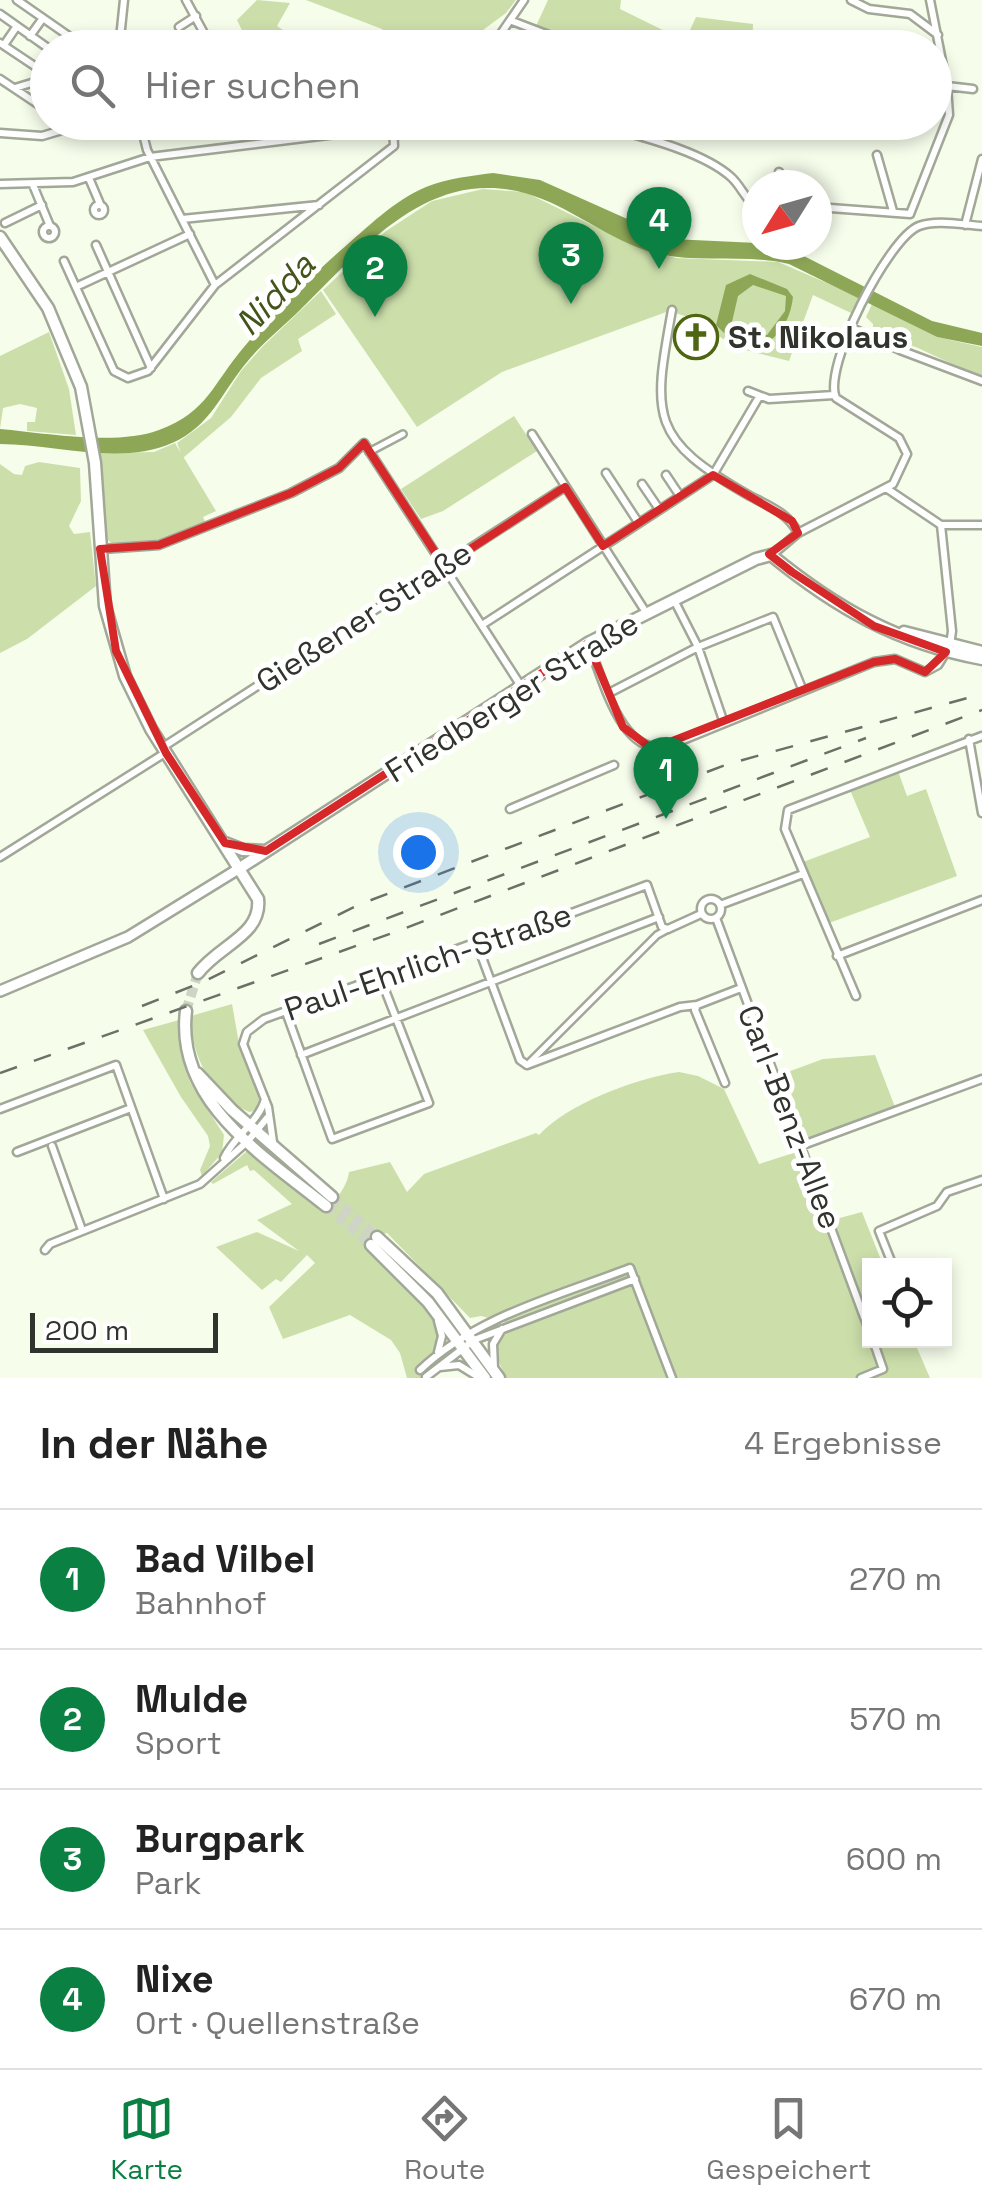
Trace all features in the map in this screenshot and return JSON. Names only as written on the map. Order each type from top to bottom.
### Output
[{"type":"main road","points":[[0,237],[34,283],[58,326],[76,373],[96,469],[103,594],[125,676],[137,705],[258,900],[256,920],[248,930],[211,957],[198,974]]},
{"type":"main road","points":[[772,555],[844,607],[888,632],[948,648],[981,651]]},
{"type":"main road","name":"Friedberger Straße","points":[[240,868],[588,643],[747,563],[772,555]]},
{"type":"main road","points":[[225,843],[266,851]]},
{"type":"main road","points":[[186,1010],[185,1038],[192,1065],[201,1091],[224,1118],[248,1133],[278,1152],[329,1202],[248,1133],[192,1065]]},
{"type":"main road","points":[[482,1378],[466,1339],[437,1293],[374,1241],[428,1302],[466,1339],[497,1374]]},
{"type":"street","points":[[17,0],[60,30]]},
{"type":"street","points":[[121,30],[124,0]]},
{"type":"street","points":[[186,0],[203,30]]},
{"type":"street","points":[[504,30],[524,0]]},
{"type":"street","points":[[851,0],[868,8],[910,14],[931,30]]},
{"type":"street","points":[[930,0],[938,30]]},
{"type":"street","points":[[0,14],[30,36]]},
{"type":"street","points":[[180,27],[196,16]]},
{"type":"street","points":[[34,30],[43,18]]},
{"type":"street","points":[[512,20],[537,30]]},
{"type":"street","points":[[17,26],[2,44],[30,64]]},
{"type":"street","points":[[0,79],[30,99]]},
{"type":"street","points":[[14,88],[30,83]]},
{"type":"street","points":[[952,87],[973,89]]},
{"type":"street","points":[[0,133],[30,135]]},
{"type":"street","points":[[145,140],[150,157],[215,285]]},
{"type":"street","points":[[3,185],[90,178],[150,157],[288,140]]},
{"type":"street","points":[[64,261],[114,372],[132,378],[151,368],[215,285],[394,146],[394,140]]},
{"type":"street","points":[[644,140],[708,164],[732,178],[742,192]]},
{"type":"street","points":[[915,228],[910,214],[939,140]]},
{"type":"street","points":[[878,155],[893,211]]},
{"type":"street","points":[[967,225],[982,158]]},
{"type":"street","points":[[90,178],[100,204]]},
{"type":"street","points":[[33,184],[50,226]]},
{"type":"street","points":[[5,223],[42,205]]},
{"type":"street","points":[[182,219],[320,205]]},
{"type":"street","points":[[832,209],[910,214]]},
{"type":"street","points":[[834,395],[835,372],[852,328],[874,283],[904,238],[915,228],[930,224],[982,226]]},
{"type":"street","points":[[77,286],[190,234]]},
{"type":"street","points":[[96,245],[151,368]]},
{"type":"street","points":[[672,310],[660,386],[666,422],[680,449],[713,475],[790,518],[798,533]]},
{"type":"street","points":[[852,328],[982,381]]},
{"type":"street","points":[[748,391],[759,397],[792,400],[834,395],[905,446],[906,458],[895,481],[886,488],[941,524],[982,526]]},
{"type":"street","points":[[482,625],[713,475],[759,397]]},
{"type":"street","points":[[370,452],[403,434]]},
{"type":"street","points":[[532,434],[647,614]]},
{"type":"street","points":[[100,549],[166,543],[303,488],[339,468],[364,443],[522,686]]},
{"type":"street","points":[[606,473],[638,522]]},
{"type":"street","points":[[666,475],[680,496]]},
{"type":"street","points":[[642,484],[659,509]]},
{"type":"street","name":"Gießener Straße","points":[[0,857],[565,487]]},
{"type":"street","name":"Friedberger Straße","points":[[772,555],[798,533],[886,488]]},
{"type":"street","points":[[588,643],[623,727],[640,744],[652,749],[669,746],[884,659],[895,659],[918,671],[930,671],[948,648],[952,632],[941,524]]},
{"type":"street","points":[[674,600],[698,647],[724,723]]},
{"type":"street","points":[[610,693],[698,647],[774,617],[803,691]]},
{"type":"street","points":[[856,996],[786,830],[788,810],[982,736]]},
{"type":"street","points":[[970,739],[982,813]]},
{"type":"street","points":[[510,808],[614,765]]},
{"type":"street","name":"Friedberger Straße","points":[[0,991],[142,929],[240,868]]},
{"type":"street","points":[[720,905],[803,874]]},
{"type":"street","name":"Paul-Ehrlich-Straße","points":[[278,1152],[265,1098],[243,1044],[247,1032],[256,1025],[646,885],[662,927],[668,929]]},
{"type":"street","points":[[705,900],[720,905],[716,918],[708,919],[702,914],[700,907],[705,900]]},
{"type":"street","points":[[837,956],[982,900]]},
{"type":"street","points":[[527,1065],[657,935],[702,914]]},
{"type":"street","name":"Paul-Ehrlich-Straße","points":[[300,1055],[659,917]]},
{"type":"street","name":"Carl-Benz-Allee","points":[[716,918],[862,1310]]},
{"type":"street","points":[[478,944],[520,1060],[527,1065]]},
{"type":"street","points":[[286,1012],[332,1139],[429,1102],[380,978]]},
{"type":"street","points":[[527,1065],[741,988]]},
{"type":"street","points":[[696,1007],[725,1083]]},
{"type":"street","points":[[0,1109],[116,1065],[164,1199]]},
{"type":"street","points":[[803,1146],[982,1079]]},
{"type":"street","points":[[45,1250],[82,1230],[200,1184],[248,1133],[265,1098]]},
{"type":"street","points":[[17,1152],[131,1108]]},
{"type":"street","points":[[228,1150],[268,1116]]},
{"type":"street","points":[[222,1162],[229,1136],[224,1118]]},
{"type":"street","points":[[52,1146],[82,1230]]},
{"type":"street","points":[[891,1258],[880,1231],[937,1206],[947,1192],[982,1180]]},
{"type":"street","points":[[420,1370],[438,1353],[466,1339],[630,1268],[672,1378]]},
{"type":"street","points":[[426,1377],[466,1339],[635,1279]]},
{"type":"street","points":[[428,1302],[442,1333],[438,1353]]},
{"type":"street","points":[[497,1374],[493,1344],[502,1328]]},
{"type":"street","points":[[860,1378],[883,1370],[875,1348]]},
{"type":"street","points":[[435,1369],[460,1365],[482,1378]]},
{"type":"highlighted area","points":[[364,443],[444,566],[565,487],[603,546],[713,475],[792,521],[798,533],[769,554],[792,572],[874,626],[946,652],[925,672],[895,659],[874,662],[652,749],[623,727],[588,643],[266,851],[225,843],[166,753],[116,651],[100,549],[159,545],[291,493],[339,468]]},
{"type":"shaded area","points":[[257,0],[290,3],[277,26],[283,30],[242,30],[237,20]]},
{"type":"shaded area","points":[[306,0],[516,0],[483,30],[382,29]]},
{"type":"shaded area","points":[[548,0],[621,0],[620,9],[663,30],[544,30],[536,26]]},
{"type":"shaded area","points":[[696,17],[753,24],[753,30],[690,30]]},
{"type":"shaded area","points":[[493,173],[540,180],[672,239],[742,242],[742,259],[657,254],[519,191],[471,189],[446,195],[399,219],[357,253],[260,348],[206,418],[185,436],[152,450],[131,453],[0,444],[0,429],[123,437],[142,435],[175,423],[199,405],[244,347],[328,261],[403,200],[451,179]]},
{"type":"shaded area","points":[[483,189],[525,192],[639,248],[676,258],[778,262],[860,297],[851,313],[813,295],[789,361],[734,347],[697,320],[669,311],[502,372],[417,427],[323,290],[386,231],[432,201]]},
{"type":"shaded area","points":[[761,260],[812,260],[932,321],[982,333],[982,346],[937,337],[789,264]]},
{"type":"shaded area","points":[[750,274],[787,289],[793,297],[782,328],[758,349],[728,337],[716,325],[726,285]],"holes":[[[753,285],[786,296],[785,311],[767,335],[732,322],[738,296]]]},
{"type":"shaded area","points":[[321,291],[336,314],[298,339],[302,351],[261,378],[231,417],[183,458],[177,443],[211,418],[241,371]]},
{"type":"shaded area","points":[[872,304],[937,337],[982,347],[982,378],[873,332],[873,324],[866,317]]},
{"type":"shaded area","points":[[49,332],[69,389],[76,435],[27,431],[27,422],[35,422],[37,408],[20,404],[3,408],[0,429],[0,356]]},
{"type":"shaded area","points":[[514,416],[537,451],[443,511],[421,519],[401,489]]},
{"type":"shaded area","points":[[175,443],[216,511],[203,517],[206,524],[157,543],[112,544],[106,538],[100,453],[154,452]]},
{"type":"shaded area","points":[[39,462],[80,468],[81,501],[69,526],[74,534],[90,532],[96,586],[27,639],[0,653],[0,464],[22,475],[25,466]]},
{"type":"shaded area","points":[[898,771],[907,796],[926,789],[957,876],[829,923],[803,862],[870,837],[850,790]]},
{"type":"shaded area","points":[[232,1004],[240,1049],[259,1099],[255,1111],[249,1112],[236,1104],[214,1085],[195,1046],[191,1016]]},
{"type":"shaded area","points":[[179,1020],[190,1082],[224,1135],[222,1153],[202,1176],[200,1170],[210,1146],[208,1136],[143,1030]]},
{"type":"shaded area","points":[[875,1055],[895,1107],[805,1140],[785,1073],[823,1059]]},
{"type":"shaded area","points":[[679,1072],[724,1089],[759,1164],[806,1149],[836,1219],[862,1212],[880,1258],[862,1258],[862,1348],[917,1348],[930,1378],[507,1378],[497,1348],[503,1336],[518,1326],[481,1316],[470,1318],[387,1233],[368,1245],[369,1253],[377,1255],[433,1317],[439,1329],[437,1349],[418,1369],[426,1378],[407,1378],[400,1353],[391,1340],[350,1315],[283,1339],[269,1307],[315,1263],[307,1255],[281,1282],[276,1279],[262,1290],[216,1247],[257,1232],[299,1251],[257,1220],[292,1204],[254,1170],[250,1171],[247,1165],[211,1182],[247,1151],[254,1152],[317,1203],[318,1210],[339,1195],[349,1172],[390,1162],[407,1192],[424,1174],[539,1135],[584,1103],[642,1080]]},
{"type":"tunnel","points":[[186,1011],[198,973]]},
{"type":"tunnel","points":[[332,1197],[377,1237]]},
{"type":"tunnel","points":[[326,1206],[371,1245]]},
{"type":"railway","points":[[142,1006],[205,981],[358,905],[728,764],[982,694]]},
{"type":"railway","points":[[0,1073],[395,932],[982,710]]},
{"type":"railway","points":[[319,944],[866,738]]},
{"type":"place","name":"Nixe","points":[[659,269]]},
{"type":"place","name":"Burgpark","points":[[571,304]]},
{"type":"place","name":"Mulde","points":[[375,317]]},
{"type":"place","name":"St. Nikolaus","points":[[696,337]]},
{"type":"place","name":"Bad Vilbel","points":[[666,819]]},
{"type":"water label","name":"Nidda","points":[[275,294]]}]
